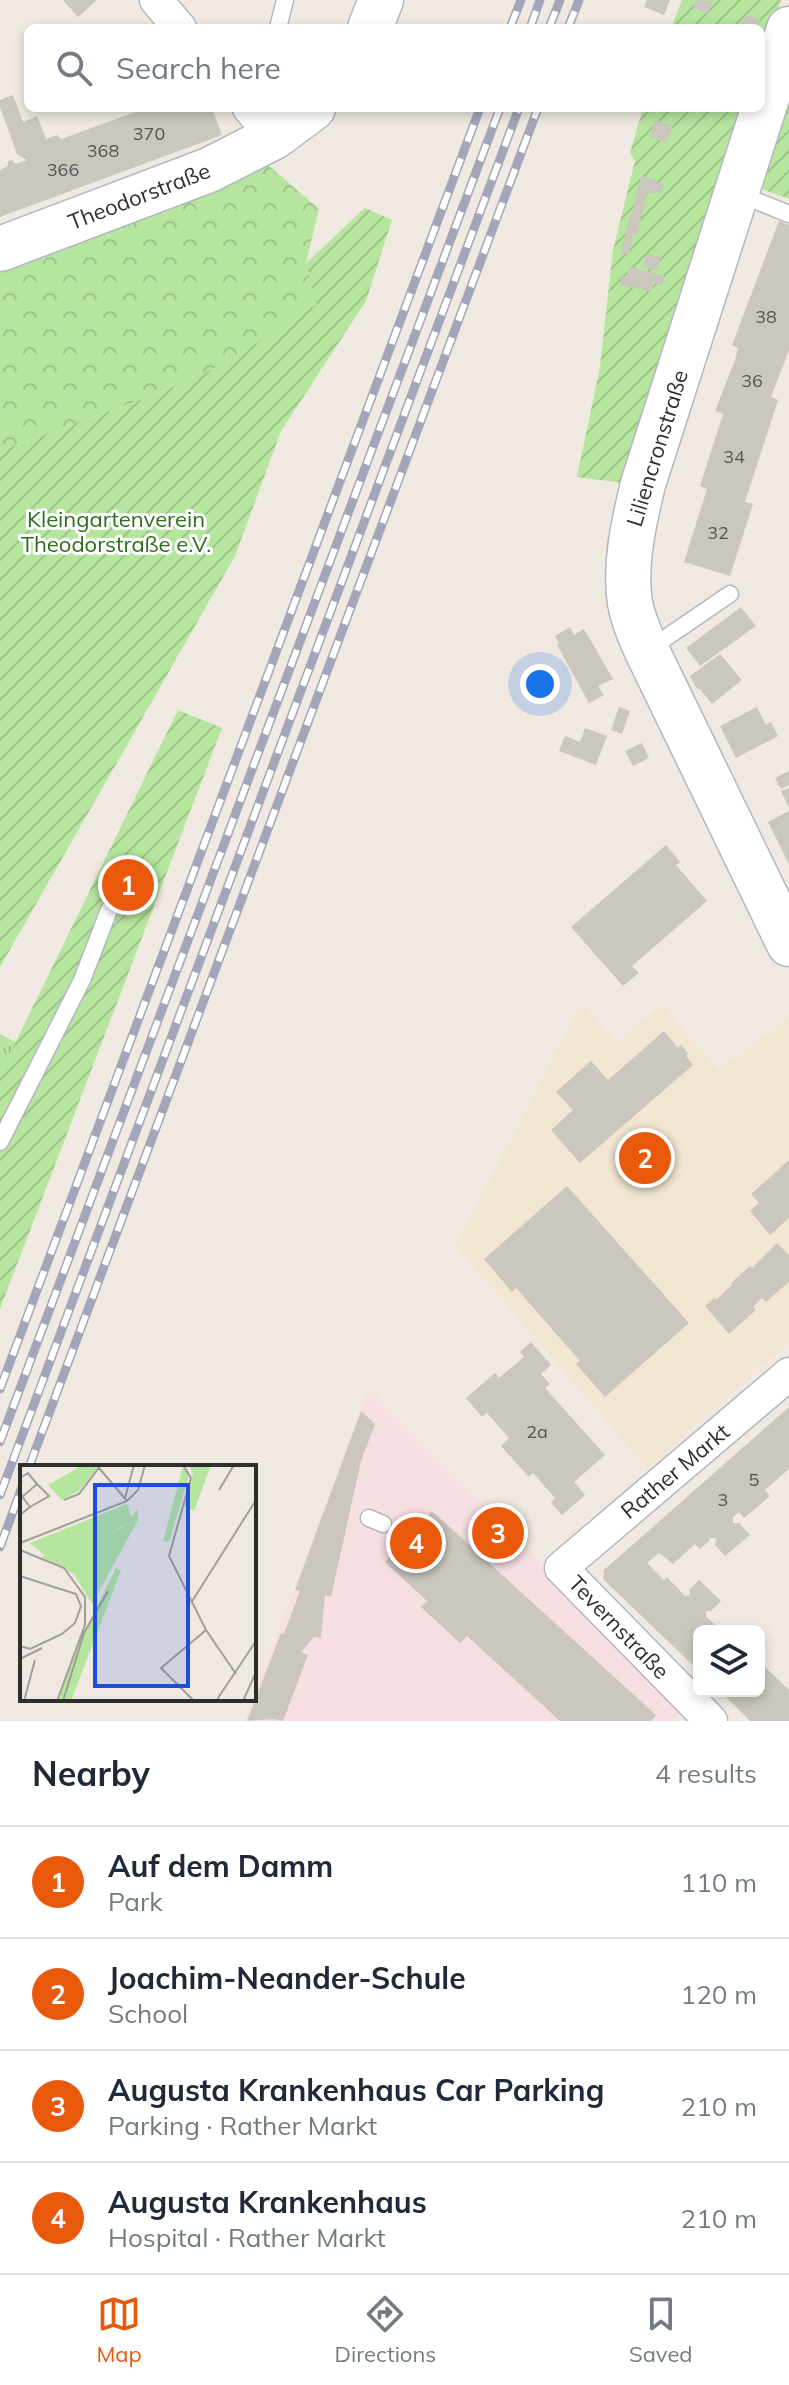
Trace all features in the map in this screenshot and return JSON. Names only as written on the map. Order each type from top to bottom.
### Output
[{"type":"main road","points":[[372,24],[381,0]]},
{"type":"main road","name":"Liliencronstraße","points":[[765,106],[789,29]]},
{"type":"main road","points":[[258,117],[289,112]]},
{"type":"main road","name":"Liliencronstraße","points":[[763,112],[643,484],[631,531],[628,581],[630,604],[647,651],[789,944]]},
{"type":"main road","name":"Theodorstraße","points":[[0,249],[182,181],[258,117]]},
{"type":"street","points":[[156,0],[177,24]]},
{"type":"street","name":"Rather Markt","points":[[561,1568],[789,1374]]},
{"type":"street","name":"Tevernstraße","points":[[561,1568],[709,1720]]},
{"type":"lane","points":[[279,24],[285,0]]},
{"type":"lane","points":[[738,193],[789,214]]},
{"type":"lane","points":[[647,651],[730,594]]},
{"type":"lane","points":[[0,1142],[82,980],[109,910]]},
{"type":"shaded area","points":[[581,1003],[617,1043],[662,1004],[718,1070],[789,1018],[789,1342],[647,1468],[456,1246]]},
{"type":"shaded area","points":[[369,1388],[684,1709],[673,1721],[245,1721],[252,1701],[256,1701],[256,1691]]},
{"type":"green space","points":[[682,0],[781,0],[765,52],[765,24],[673,24]]},
{"type":"green space","points":[[789,84],[789,199],[757,187]]},
{"type":"green space","points":[[642,112],[747,112],[631,484],[577,477],[600,367],[613,250],[635,161],[630,153]]},
{"type":"green space","points":[[268,165],[319,209],[306,263],[318,304],[226,363],[157,394],[0,451],[0,266]]},
{"type":"green space","name":"Kleingartenverein Theodorstraße e.V.","points":[[365,208],[392,220],[366,301],[281,431],[235,556],[0,967],[0,451],[157,394],[226,363],[317,304],[306,263]]},
{"type":"green space","points":[[178,710],[222,728],[0,1309],[0,1074]]},
{"type":"green space","points":[[0,1034],[16,1042],[0,1074]]},
{"type":"building","points":[[63,0],[97,0],[78,17]]},
{"type":"building","points":[[647,0],[670,0],[664,15],[644,7]]},
{"type":"building","points":[[696,0],[713,1],[708,14],[693,8]]},
{"type":"building","points":[[746,14],[760,20],[758,24],[742,24]]},
{"type":"building","points":[[13,95],[23,122],[37,116],[46,139],[57,135],[61,139],[136,112],[213,112],[222,135],[0,217],[0,170],[8,166],[8,161],[16,164],[27,160],[17,154],[0,100]]},
{"type":"building","points":[[655,120],[673,126],[667,143],[649,137]]},
{"type":"building","points":[[641,176],[664,184],[661,193],[647,193],[629,255],[621,254],[630,214]]},
{"type":"building","points":[[779,221],[789,225],[789,350],[771,397],[778,400],[745,502],[753,504],[730,576],[684,562],[707,489],[700,486],[723,414],[715,411],[738,348],[732,345]]},
{"type":"building","points":[[647,254],[661,257],[657,271],[643,267]]},
{"type":"building","points":[[629,267],[664,276],[662,285],[654,283],[652,291],[620,285]]},
{"type":"building","points":[[741,607],[756,626],[700,666],[686,648]]},
{"type":"building","points":[[570,627],[574,635],[584,629],[613,679],[598,686],[604,695],[589,703],[557,645],[555,636]]},
{"type":"building","points":[[720,654],[742,680],[712,704],[697,689],[690,676]]},
{"type":"building","points":[[619,707],[630,711],[622,734],[611,730]]},
{"type":"building","points":[[757,707],[766,725],[771,722],[778,736],[736,758],[720,726]]},
{"type":"building","points":[[585,728],[607,736],[596,765],[559,751],[565,736],[580,742]]},
{"type":"building","points":[[642,743],[649,758],[633,766],[625,751]]},
{"type":"building","points":[[789,771],[789,785],[781,789],[775,778]]},
{"type":"building","points":[[789,788],[789,808],[781,791]]},
{"type":"building","points":[[789,811],[789,864],[768,822]]},
{"type":"building","points":[[666,845],[680,862],[676,865],[707,901],[632,966],[639,973],[623,986],[571,927]]},
{"type":"building","points":[[664,1031],[678,1048],[681,1045],[688,1053],[686,1056],[693,1065],[580,1163],[551,1130],[573,1110],[556,1092],[591,1061],[608,1080]]},
{"type":"building","points":[[789,1160],[789,1218],[770,1235],[750,1211],[759,1203],[751,1194]]},
{"type":"building","points":[[567,1186],[689,1323],[605,1397],[576,1364],[580,1361],[516,1288],[512,1292],[484,1259]]},
{"type":"building","points":[[777,1243],[789,1255],[789,1282],[766,1302],[762,1298],[753,1307],[756,1310],[729,1334],[705,1306],[716,1300]]},
{"type":"building","points":[[531,1342],[551,1365],[541,1374],[550,1384],[545,1388],[605,1455],[574,1482],[585,1495],[562,1515],[551,1503],[555,1498],[533,1473],[529,1477],[501,1446],[509,1438],[487,1413],[482,1417],[466,1398],[495,1373],[499,1378],[524,1357],[520,1352]]},
{"type":"building","points":[[789,1407],[789,1469],[765,1490],[770,1496],[756,1508],[744,1518],[739,1512],[733,1517],[733,1523],[739,1523],[750,1535],[725,1556],[715,1545],[716,1538],[709,1538],[700,1549],[695,1544],[673,1564],[659,1553],[647,1563],[664,1580],[667,1577],[685,1596],[690,1595],[689,1590],[699,1580],[721,1601],[711,1611],[706,1611],[706,1617],[716,1625],[693,1625],[693,1665],[603,1579],[604,1570]]},
{"type":"building","points":[[361,1411],[375,1424],[361,1461],[331,1597],[325,1595],[321,1638],[314,1637],[301,1652],[308,1655],[283,1721],[247,1721],[300,1591],[295,1590]]},
{"type":"building","points":[[432,1511],[656,1715],[651,1721],[560,1721],[467,1636],[460,1643],[421,1607],[427,1601],[385,1562]]},
{"type":"building","points":[[765,1667],[789,1690],[789,1721],[750,1721],[726,1697],[765,1697]]},
{"type":"railway","points":[[512,24],[521,0]]},
{"type":"railway","points":[[531,24],[540,0]]},
{"type":"railway","points":[[551,24],[560,0]]},
{"type":"railway","points":[[570,24],[579,0]]},
{"type":"railway","points":[[0,1389],[479,112]]},
{"type":"railway","points":[[0,1442],[499,112]]},
{"type":"railway","points":[[0,1495],[518,112]]},
{"type":"railway","points":[[30,1465],[537,112]]},
{"type":"railway","points":[[0,1547],[20,1492]]},
{"type":"place","name":"Auf dem Damm","points":[[128,885]]},
{"type":"place","name":"Joachim-Neander-Schule","points":[[645,1158]]},
{"type":"place","name":"Augusta Krankenhaus Car Parking","points":[[498,1533]]},
{"type":"place","name":"Augusta Krankenhaus","points":[[416,1543]]}]
